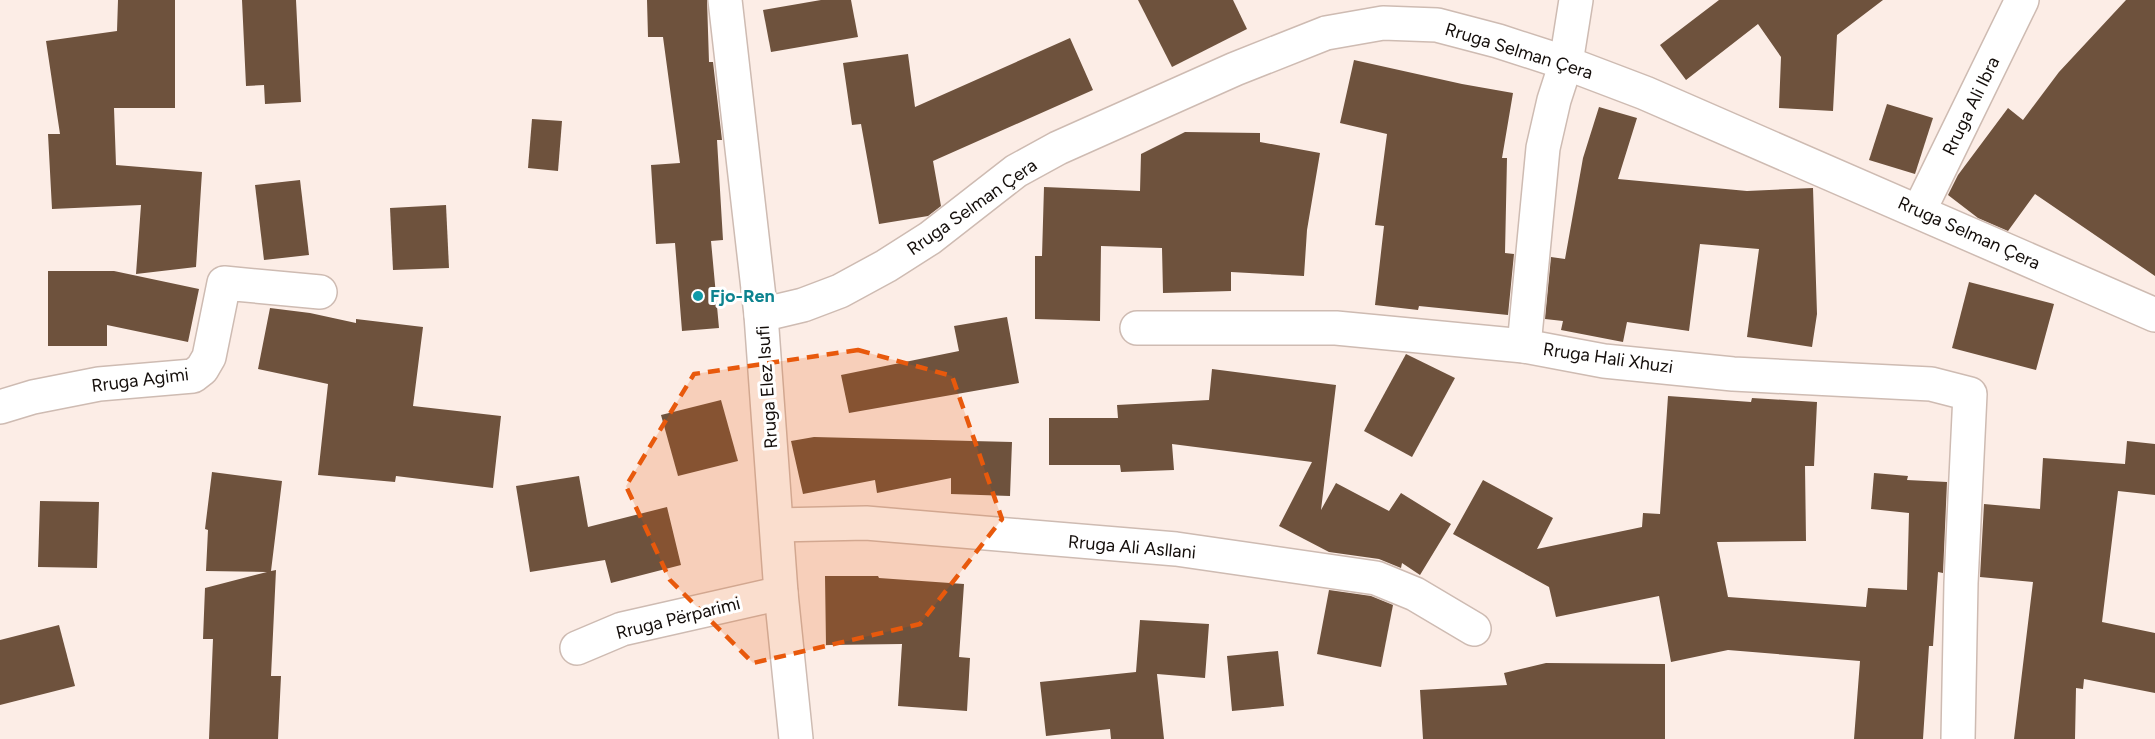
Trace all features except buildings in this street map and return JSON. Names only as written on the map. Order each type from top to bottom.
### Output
[{"type":"street","name":"Rruga Elez Isufi","points":[[725,0],[761,315],[781,593],[796,739]]},
{"type":"street","name":"Rruga Hali Xhuzi","points":[[1576,0],[1566,63],[1554,100],[1543,148],[1524,346],[1604,361],[1732,374],[1931,384],[1970,394],[1961,583],[1958,739]]},
{"type":"street","name":"Rruga Ali Ibra","points":[[1919,211],[2022,0]]},
{"type":"street","name":"Rruga Selman Çera","points":[[761,315],[803,305],[840,291],[886,266],[930,238],[1016,171],[1058,148],[1235,69],[1326,33],[1383,22],[1437,25],[1498,41],[1566,63],[1645,93],[2155,315]]},
{"type":"street","name":"Rruga Agimi","points":[[0,407],[33,397],[99,384],[193,376],[202,369],[209,357],[224,283],[320,292]]},
{"type":"street","points":[[1137,328],[1336,328],[1524,346]]},
{"type":"street","name":"Rruga Ali Asllani","points":[[777,525],[866,523],[1176,549],[1376,578],[1415,594],[1474,629]]},
{"type":"street","name":"Rruga Përparimi","points":[[577,648],[622,629],[781,593]]},
{"type":"highlighted area","points":[[858,350],[952,376],[1002,519],[920,624],[753,663],[670,580],[626,486],[694,374]]},
{"type":"place","name":"Fjo-Ren","points":[[698,296]]}]
